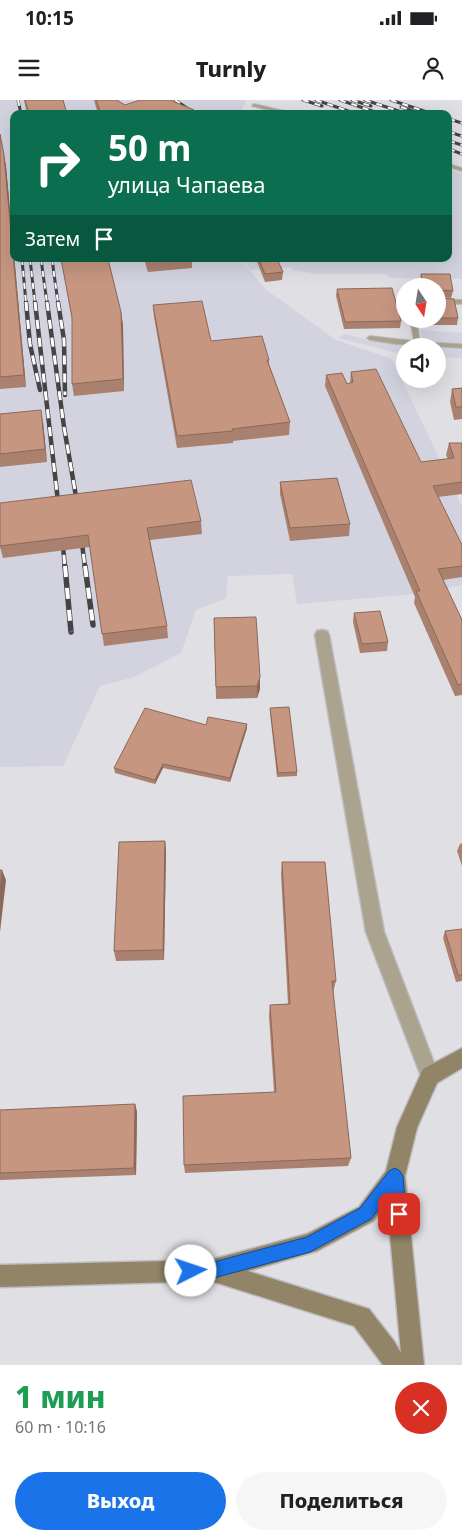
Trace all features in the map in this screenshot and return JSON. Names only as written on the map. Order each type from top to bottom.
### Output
[{"type":"main road","points":[[413,1365],[395,1176],[407,1127],[430,1076],[462,1057]]},
{"type":"main road","points":[[0,1276],[210,1271],[310,1244],[366,1214],[395,1176]]},
{"type":"main road","points":[[210,1271],[361,1317],[386,1349],[394,1365]]},
{"type":"street","points":[[322,635],[375,932],[430,1076]]},
{"type":"lane","points":[[254,105],[275,110]]},
{"type":"lane","points":[[446,301],[462,302]]},
{"type":"lane","points":[[370,338],[396,341]]},
{"type":"lane","points":[[446,345],[462,346]]},
{"type":"shaded area","points":[[0,100],[115,100],[133,110],[10,110],[10,262],[243,262],[264,288],[336,340],[392,359],[396,367],[396,388],[406,388],[462,506],[462,585],[416,594],[297,604],[292,574],[228,576],[226,598],[196,610],[181,653],[134,677],[100,686],[63,766],[0,767]]},
{"type":"shaded area","points":[[119,100],[246,100],[242,110],[137,110]]},
{"type":"shaded area","points":[[452,170],[462,173],[462,279],[390,278],[386,274],[317,274],[292,270],[291,267],[250,270],[246,262],[452,262]]},
{"type":"shaded area","points":[[421,330],[462,333],[462,358],[446,357],[446,338],[422,338]]},
{"type":"shaded area","points":[[344,334],[396,344],[396,353],[339,338]]},
{"type":"building","points":[[25,100],[63,100],[66,110],[28,110]]},
{"type":"building","points":[[96,100],[117,100],[125,105],[140,100],[170,100],[194,110],[100,110]]},
{"type":"building","points":[[0,134],[4,155],[10,221],[10,262],[14,262],[24,375],[0,377]]},
{"type":"building","points":[[62,262],[109,262],[121,312],[123,379],[72,384],[72,317]]},
{"type":"building","points":[[260,262],[278,262],[283,272],[265,274]]},
{"type":"building","points":[[421,274],[450,274],[453,291],[446,290],[446,278],[422,278]]},
{"type":"building","points":[[392,288],[396,303],[396,321],[345,322],[337,289]]},
{"type":"building","points":[[446,298],[454,299],[458,318],[446,318]]},
{"type":"building","points":[[202,301],[211,341],[262,336],[269,360],[267,360],[290,422],[232,429],[233,431],[177,436],[153,305]]},
{"type":"building","points":[[376,369],[421,462],[454,458],[449,443],[462,443],[462,482],[433,486],[462,545],[462,566],[438,569],[462,620],[462,684],[458,685],[416,591],[420,591],[326,375],[342,373],[347,384],[353,382],[351,372]]},
{"type":"building","points":[[462,388],[462,407],[456,407],[452,389]]},
{"type":"building","points":[[41,410],[45,449],[0,454],[0,414]]},
{"type":"building","points":[[337,478],[350,524],[290,528],[280,482]]},
{"type":"building","points":[[191,480],[201,521],[147,528],[167,626],[102,634],[88,535],[0,546],[0,503]]},
{"type":"building","points":[[380,611],[388,642],[362,644],[354,613]]},
{"type":"building","points":[[256,617],[260,677],[257,686],[216,687],[214,618]]},
{"type":"building","points":[[289,707],[297,772],[278,773],[270,708]]},
{"type":"building","points":[[145,708],[206,725],[208,717],[247,724],[230,778],[163,764],[155,780],[114,768]]},
{"type":"building","points":[[165,841],[163,950],[114,951],[119,842]]},
{"type":"building","points":[[282,862],[325,862],[336,981],[332,981],[351,1158],[184,1165],[183,1096],[276,1092],[270,1005],[290,1004]]},
{"type":"building","points":[[0,870],[2,870],[0,891]]},
{"type":"building","points":[[462,929],[462,975],[458,975],[445,931]]},
{"type":"building","points":[[135,1104],[134,1168],[0,1173],[0,1110]]},
{"type":"railway","points":[[18,100],[20,110]]},
{"type":"railway","points":[[175,100],[190,110]]},
{"type":"railway","points":[[303,100],[322,106]]},
{"type":"railway","points":[[316,100],[345,110]]},
{"type":"railway","points":[[340,100],[369,110]]},
{"type":"railway","points":[[352,100],[371,106]]},
{"type":"railway","points":[[365,100],[396,110]]},
{"type":"railway","points":[[391,100],[421,110]]},
{"type":"railway","points":[[401,107],[410,110]]},
{"type":"railway","points":[[452,120],[462,123]]},
{"type":"railway","points":[[452,133],[462,136]]},
{"type":"railway","points":[[452,142],[462,145]]},
{"type":"railway","points":[[452,150],[462,154]]},
{"type":"railway","points":[[22,262],[26,303]]},
{"type":"railway","points":[[30,262],[35,303]]},
{"type":"railway","points":[[41,262],[47,303]]},
{"type":"railway","points":[[52,262],[58,303]]},
{"type":"railway","points":[[26,302],[30,344],[40,390]]},
{"type":"railway","points":[[35,302],[59,510]]},
{"type":"railway","points":[[47,302],[64,427],[78,508]]},
{"type":"railway","points":[[58,302],[64,340],[65,395]]},
{"type":"railway","points":[[81,536],[85,567]]},
{"type":"railway","points":[[62,537],[65,567]]},
{"type":"railway","points":[[65,566],[71,632]]},
{"type":"railway","points":[[85,566],[93,625]]},
{"type":"route","points":[[191,1271],[210,1271],[272,1256],[310,1244],[366,1214],[395,1176],[399,1214]]}]
